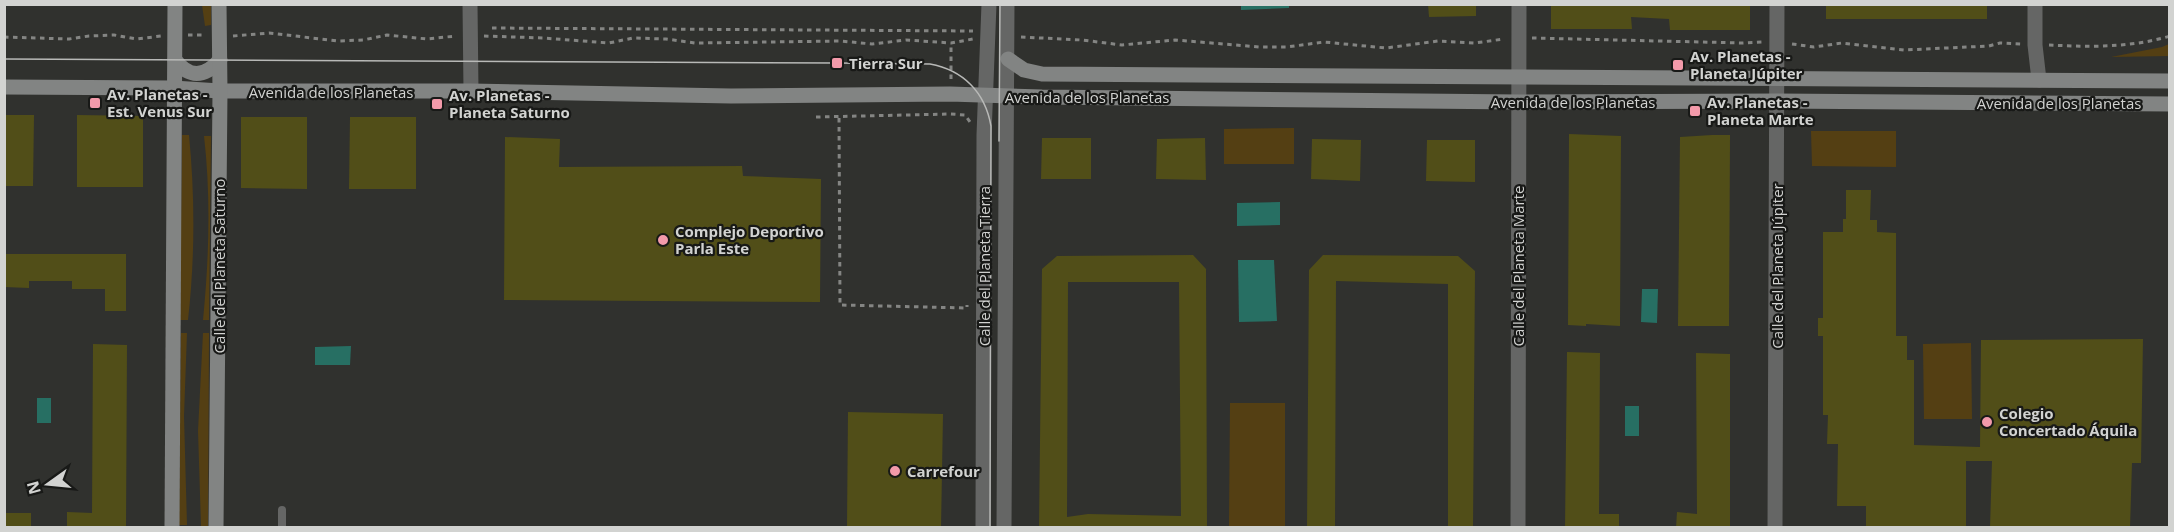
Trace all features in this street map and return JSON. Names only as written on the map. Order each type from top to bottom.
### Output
[{"type":"street","points":[[172,528],[175,4]]},
{"type":"street","name":"Calle del Planeta Saturno","points":[[216,528],[219,4]]},
{"type":"street","points":[[470,4],[471,91]]},
{"type":"street","name":"Calle del Planeta Tierra","points":[[983,528],[984,135],[989,4]]},
{"type":"street","name":"Calle del Planeta Tierra","points":[[1004,528],[1007,4]]},
{"type":"street","name":"Calle del Planeta Marte","points":[[1518,528],[1519,4]]},
{"type":"street","name":"Calle del Planeta Júpiter","points":[[1775,528],[1777,4]]},
{"type":"street","points":[[2035,4],[2035,45],[2039,80]]},
{"type":"street","name":"Avenida de los Planetas","points":[[1008,59],[1024,70],[1042,74],[2169,81]]},
{"type":"street","points":[[174,60],[186,72],[193,74],[214,67],[220,60]]},
{"type":"street","name":"Avenida de los Planetas","points":[[4,87],[173,88],[220,92],[471,91],[730,96],[950,94],[1007,97],[1519,102],[2169,104]]},
{"type":"lane","points":[[282,510],[282,528]]},
{"type":"path","points":[[492,28],[973,31]]},
{"type":"path","points":[[4,38],[69,39],[114,35],[137,39],[175,35],[238,36],[268,33],[338,41],[363,40],[387,35],[428,39],[470,35],[609,43],[633,38],[695,43],[840,41],[872,44],[906,40],[951,43],[989,36]]},
{"type":"path","points":[[1007,36],[1082,40],[1122,45],[1175,40],[1269,47],[1324,42],[1386,48],[1438,41],[1475,43],[1519,38],[1743,44],[1776,40],[1814,47],[1842,43],[1904,50],[1989,46],[2000,43],[2084,46],[2136,44],[2169,36]]},
{"type":"path","points":[[816,117],[950,114],[965,115],[971,124]]},
{"type":"path","points":[[839,117],[840,305],[967,308],[968,297]]},
{"type":"shaded area","points":[[202,5],[211,5],[211,25],[205,26]]},
{"type":"shaded area","points":[[1241,5],[1289,5],[1289,8],[1241,10]]},
{"type":"shaded area","points":[[2169,44],[2169,56],[2111,57],[2162,47]]},
{"type":"shaded area","points":[[1294,128],[1294,164],[1224,164],[1224,129]]},
{"type":"shaded area","points":[[1811,131],[1896,131],[1896,167],[1812,166]]},
{"type":"shaded area","points":[[182,135],[189,135],[193,204],[193,251],[188,320],[180,320]]},
{"type":"shaded area","points":[[204,136],[211,136],[209,320],[203,320],[208,228],[208,182]]},
{"type":"shaded area","points":[[1280,202],[1280,225],[1237,226],[1237,203]]},
{"type":"shaded area","points":[[1238,260],[1274,260],[1277,321],[1239,322]]},
{"type":"shaded area","points":[[1642,289],[1658,289],[1657,323],[1641,322]]},
{"type":"shaded area","points":[[181,333],[187,333],[184,416],[187,525],[179,525]]},
{"type":"shaded area","points":[[203,333],[209,333],[208,526],[201,526],[198,431]]},
{"type":"shaded area","points":[[1971,343],[1972,419],[1924,419],[1923,344]]},
{"type":"shaded area","points":[[351,346],[350,365],[315,365],[315,347]]},
{"type":"shaded area","points":[[37,398],[51,398],[51,423],[37,423]]},
{"type":"shaded area","points":[[1230,403],[1285,403],[1285,527],[1229,527]]},
{"type":"shaded area","points":[[1625,406],[1639,406],[1639,436],[1625,436]]},
{"type":"building","points":[[1428,4],[1476,4],[1476,16],[1429,17]]},
{"type":"building","points":[[1551,4],[1750,4],[1750,30],[1670,30],[1669,19],[1631,17],[1632,29],[1551,29]]},
{"type":"building","points":[[1826,4],[1987,4],[1987,19],[1826,19]]},
{"type":"building","points":[[4,115],[34,115],[33,186],[4,186]]},
{"type":"building","points":[[77,115],[143,116],[143,187],[77,187]]},
{"type":"building","points":[[241,117],[307,117],[307,189],[241,188]]},
{"type":"building","points":[[350,117],[416,117],[416,189],[349,189]]},
{"type":"building","points":[[1569,134],[1621,136],[1620,326],[1568,325]]},
{"type":"building","points":[[1730,135],[1729,326],[1678,326],[1680,137]]},
{"type":"building","name":"Complejo Deportivo Parla Este","points":[[505,137],[560,139],[559,167],[742,166],[743,176],[821,179],[820,302],[504,300]]},
{"type":"building","points":[[1042,138],[1091,138],[1091,179],[1041,179]]},
{"type":"building","points":[[1205,138],[1206,180],[1156,179],[1157,139]]},
{"type":"building","points":[[1312,139],[1361,140],[1360,181],[1311,179]]},
{"type":"building","points":[[1427,140],[1475,140],[1475,182],[1426,181]]},
{"type":"building","points":[[1846,190],[1871,190],[1870,220],[1877,220],[1877,232],[1896,233],[1896,336],[1907,336],[1907,360],[1914,360],[1914,445],[1980,447],[1981,340],[2143,339],[2141,463],[2132,463],[2130,528],[1990,528],[1992,461],[1966,461],[1966,528],[1866,528],[1866,506],[1837,506],[1838,444],[1827,444],[1828,415],[1823,415],[1823,336],[1818,336],[1818,318],[1823,318],[1823,232],[1843,232],[1843,219],[1846,219]]},
{"type":"building","points":[[4,254],[126,254],[126,311],[105,311],[105,289],[72,289],[72,281],[29,281],[29,288],[4,287]]},
{"type":"building","points":[[1193,255],[1206,269],[1207,528],[1039,528],[1042,269],[1057,256]],"holes":[[[1068,282],[1179,282],[1181,516],[1088,514],[1067,517]]]},
{"type":"building","points":[[1323,255],[1458,256],[1475,271],[1473,528],[1448,528],[1448,284],[1336,281],[1335,528],[1307,528],[1309,270]]},
{"type":"building","points":[[93,344],[127,345],[126,528],[67,528],[67,512],[92,513]]},
{"type":"building","points":[[1567,352],[1600,353],[1599,514],[1619,514],[1619,528],[1565,528]]},
{"type":"building","points":[[1696,353],[1730,354],[1730,528],[1676,528],[1677,512],[1697,514]]},
{"type":"building","name":"Carrefour","points":[[848,412],[943,414],[941,528],[847,528]]},
{"type":"building","points":[[4,513],[31,513],[31,528],[4,528]]},
{"type":"tram line","points":[[999,141],[1000,4]]},
{"type":"tram line","points":[[4,59],[930,64],[953,71],[971,84],[978,93],[984,103],[991,126],[990,528]]},
{"type":"place","name":"Tierra Sur","points":[[837,63]]},
{"type":"place","name":"Av. Planetas - Planeta Júpiter","points":[[1678,65]]},
{"type":"place","name":"Av. Planetas - Est. Venus Sur","points":[[95,103]]},
{"type":"place","name":"Av. Planetas - Planeta Saturno","points":[[437,104]]},
{"type":"place","name":"Av. Planetas - Planeta Marte","points":[[1695,111]]},
{"type":"place","name":"Complejo Deportivo Parla Este","points":[[663,240]]},
{"type":"place","name":"Colegio Concertado Áquila","points":[[1987,422]]},
{"type":"place","name":"Carrefour","points":[[895,471]]}]
